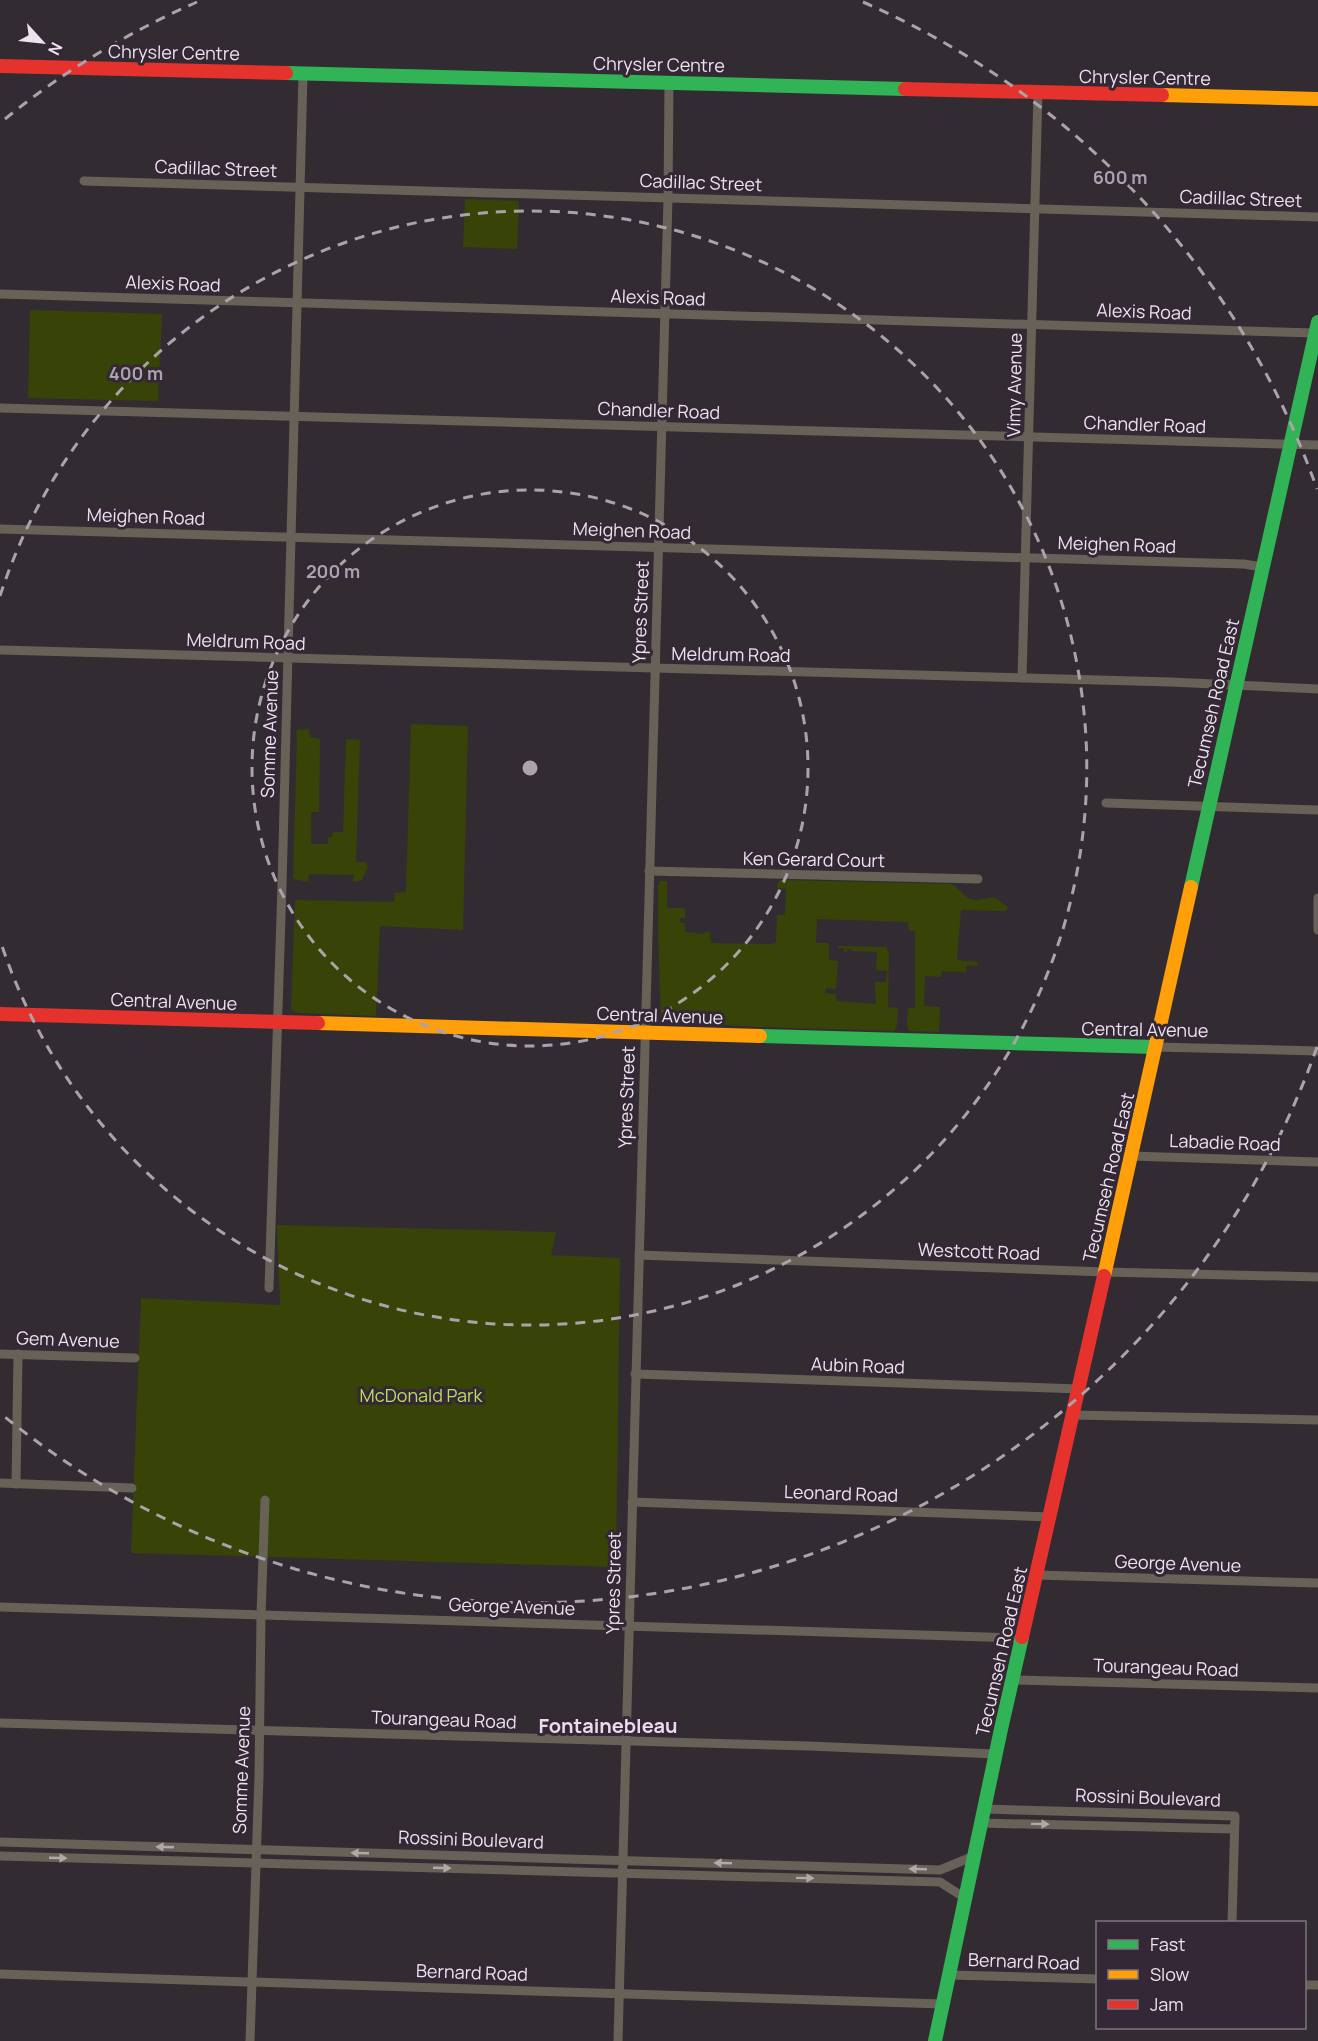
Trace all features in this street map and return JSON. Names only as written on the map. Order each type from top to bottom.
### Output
[{"type":"street","name":"Chrysler Centre","points":[[0,66],[1318,99]]},
{"type":"street","name":"Somme Avenue","points":[[269,1288],[303,74]]},
{"type":"street","name":"Ypres Street","points":[[618,2041],[665,314],[669,83]]},
{"type":"street","name":"Vimy Avenue","points":[[1022,678],[1038,92]]},
{"type":"street","name":"Cadillac Street","points":[[84,181],[1318,217]]},
{"type":"street","name":"Alexis Road","points":[[0,294],[1032,324],[1317,325]]},
{"type":"street","name":"Tecumseh Road East","points":[[935,2041],[1012,1680],[1038,1575],[1317,325]]},
{"type":"street","name":"Chandler Road","points":[[0,408],[1318,445]]},
{"type":"street","name":"Meighen Road","points":[[0,529],[1244,564],[1262,567]]},
{"type":"street","name":"Meldrum Road","points":[[0,650],[1022,678],[1318,689]]},
{"type":"street","points":[[1106,803],[1318,810]]},
{"type":"street","name":"Ken Gerard Court","points":[[649,871],[978,879]]},
{"type":"street","points":[[1318,898],[1318,930]]},
{"type":"street","name":"Central Avenue","points":[[0,1014],[1318,1051]]},
{"type":"street","name":"Labadie Road","points":[[1131,1156],[1318,1162]]},
{"type":"street","name":"Westcott Road","points":[[639,1255],[1105,1272],[1318,1277]]},
{"type":"street","name":"Gem Avenue","points":[[0,1354],[135,1358]]},
{"type":"street","points":[[16,1484],[18,1354]]},
{"type":"street","name":"Aubin Road","points":[[635,1374],[1079,1389]]},
{"type":"street","points":[[1073,1415],[1318,1420]]},
{"type":"street","points":[[0,1484],[132,1488]]},
{"type":"street","name":"Somme Avenue","points":[[250,2041],[265,1500]]},
{"type":"street","name":"Leonard Road","points":[[632,1502],[1050,1517]]},
{"type":"street","name":"George Avenue","points":[[1038,1575],[1318,1583]]},
{"type":"street","name":"George Avenue","points":[[0,1607],[1022,1638]]},
{"type":"street","name":"Tourangeau Road","points":[[1012,1680],[1318,1688]]},
{"type":"street","name":"Tourangeau Road","points":[[0,1723],[845,1747],[996,1754]]},
{"type":"street","name":"Rossini Boulevard","points":[[981,1823],[1234,1829],[1235,1816],[984,1809]]},
{"type":"street","name":"Rossini Boulevard","points":[[1060,1811],[1060,1825]]},
{"type":"street","points":[[1233,1921],[1234,1829]]},
{"type":"street","name":"Rossini Boulevard","points":[[0,1842],[940,1870],[974,1856]]},
{"type":"street","name":"Rossini Boulevard","points":[[0,1856],[940,1882]]},
{"type":"street","points":[[940,1870],[940,1882],[965,1899]]},
{"type":"street","name":"Bernard Road","points":[[0,1974],[943,2004]]},
{"type":"street","name":"Bernard Road","points":[[949,1975],[1096,1979]]},
{"type":"green space","points":[[465,199],[519,201],[517,249],[463,247]]},
{"type":"green space","points":[[30,310],[162,314],[158,401],[28,398]]},
{"type":"green space","points":[[411,724],[468,726],[463,930],[380,926],[376,1016],[297,1013],[291,1010],[295,900],[394,902],[395,893],[406,892]]},
{"type":"green space","points":[[309,729],[310,737],[320,739],[319,812],[311,812],[311,844],[328,844],[328,837],[332,837],[333,832],[343,832],[346,739],[360,740],[356,862],[365,862],[368,866],[362,880],[353,882],[354,875],[309,874],[308,882],[293,879],[296,730]]},
{"type":"green space","points":[[779,880],[951,884],[970,899],[994,897],[1008,907],[1006,911],[961,910],[957,960],[978,962],[977,966],[967,965],[966,972],[942,971],[941,977],[925,976],[924,1006],[940,1007],[939,1032],[909,1031],[907,1025],[908,1008],[915,1008],[915,931],[909,931],[908,922],[817,919],[816,943],[829,943],[829,960],[838,961],[836,989],[826,988],[825,993],[834,994],[836,992],[836,1001],[876,1004],[875,982],[886,982],[887,971],[876,970],[877,952],[847,949],[847,952],[844,952],[844,948],[838,948],[838,946],[887,947],[889,952],[888,1007],[898,1008],[897,1025],[894,1031],[661,1021],[658,932],[658,884],[660,881],[667,881],[667,908],[685,908],[685,918],[680,918],[680,923],[685,923],[685,932],[704,934],[710,932],[711,943],[768,944],[776,943],[777,915],[785,915],[786,889],[777,888]]},
{"type":"green space","name":"McDonald Park","points":[[277,1225],[556,1232],[551,1255],[620,1258],[616,1567],[131,1553],[141,1298],[280,1305]]},
{"type":"traffic: fast","points":[[286,73],[905,89]]},
{"type":"traffic: fast","points":[[1191,887],[1318,322]]},
{"type":"traffic: fast","points":[[760,1036],[1155,1047]]},
{"type":"traffic: fast","points":[[935,2041],[1022,1637]]},
{"type":"traffic: slow","points":[[1162,95],[1318,99]]},
{"type":"traffic: slow","points":[[1104,1276],[1191,887]]},
{"type":"traffic: slow","points":[[318,1023],[760,1036]]},
{"type":"traffic: jam","points":[[0,66],[286,73]]},
{"type":"traffic: jam","points":[[905,89],[1162,95]]},
{"type":"traffic: jam","points":[[0,1014],[318,1023]]},
{"type":"traffic: jam","points":[[1022,1637],[1104,1276]]},
{"type":"district","name":"Fontainebleau","points":[[608,1725]]}]
